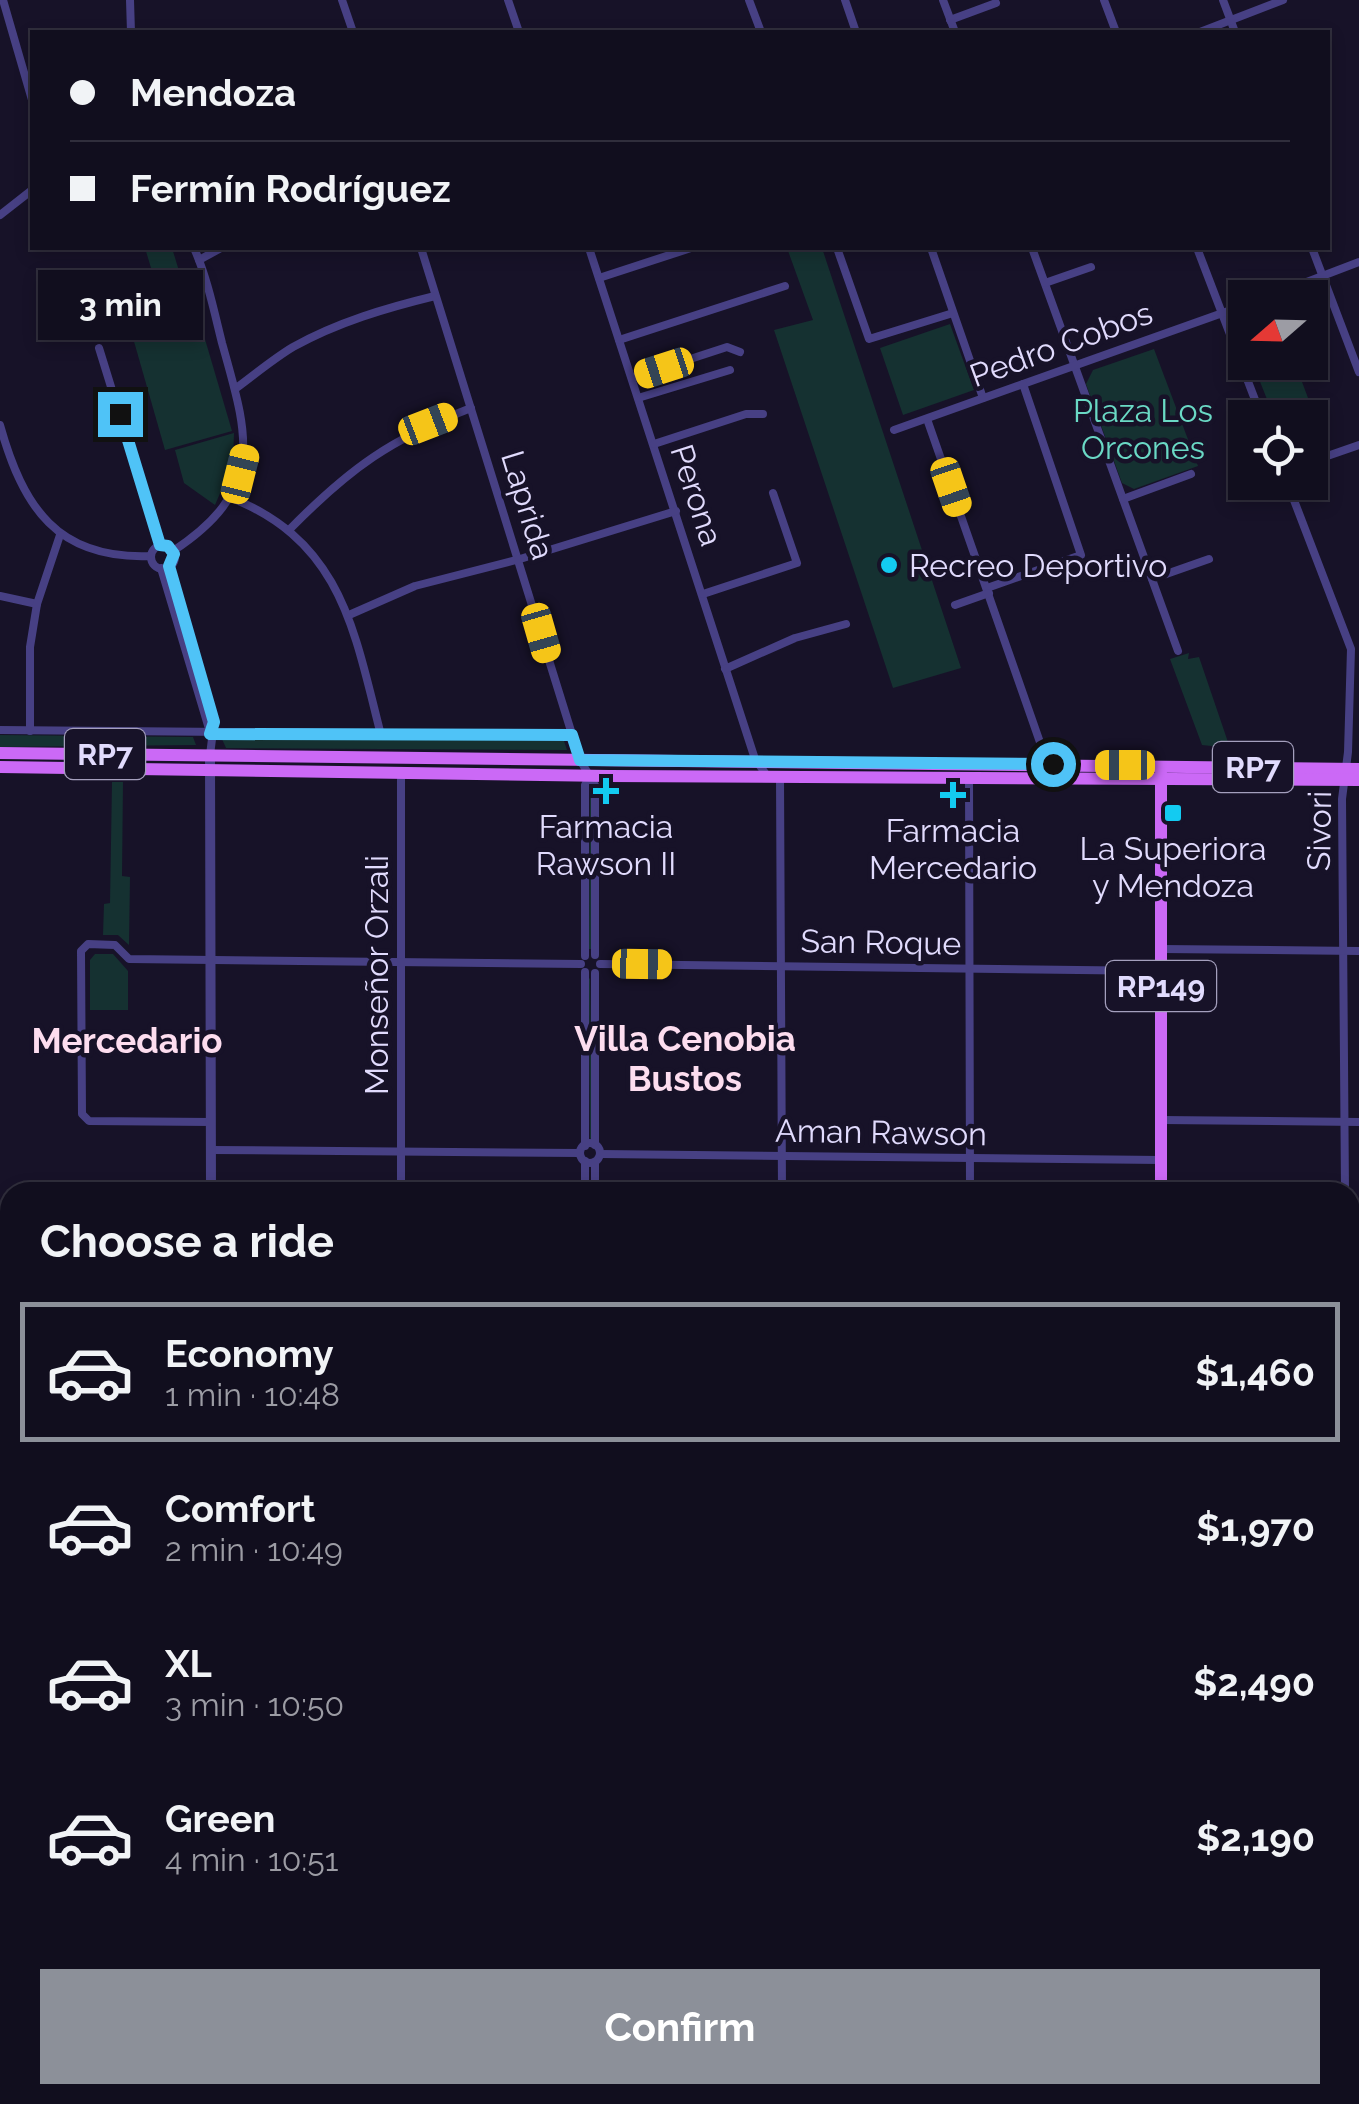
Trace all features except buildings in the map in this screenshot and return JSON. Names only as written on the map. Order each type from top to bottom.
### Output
[{"type":"main road","name":"RP7","points":[[0,753],[401,765],[590,776],[969,771],[1034,764],[1352,774]]},
{"type":"main road","name":"RP7","points":[[401,765],[754,761],[779,776]]},
{"type":"main road","name":"RP7","points":[[0,768],[210,762]]},
{"type":"main road","name":"RP7","points":[[779,776],[802,762],[969,771],[1026,779],[1161,780],[1352,774]]},
{"type":"main road","name":"RP149","points":[[1161,765],[1161,1182]]},
{"type":"street","points":[[3,0],[30,93]]},
{"type":"street","points":[[130,0],[131,30]]},
{"type":"street","points":[[342,0],[353,30]]},
{"type":"street","points":[[750,0],[760,30]]},
{"type":"street","points":[[845,0],[855,30]]},
{"type":"street","points":[[943,0],[953,30]]},
{"type":"street","points":[[1104,0],[1115,30]]},
{"type":"street","points":[[1223,0],[1234,30]]},
{"type":"street","points":[[1205,30],[1283,0]]},
{"type":"street","points":[[512,1],[519,30]]},
{"type":"street","points":[[950,20],[996,3]]},
{"type":"street","points":[[0,215],[30,192]]},
{"type":"street","points":[[173,551],[211,523],[230,497],[245,451],[244,417],[195,250]]},
{"type":"street","points":[[199,260],[217,250]]},
{"type":"street","name":"Laprida","points":[[422,250],[580,760],[596,785],[584,1182]]},
{"type":"street","name":"Perona","points":[[590,250],[754,761]]},
{"type":"street","points":[[599,278],[686,250]]},
{"type":"street","points":[[838,250],[869,340],[954,312]]},
{"type":"street","points":[[932,250],[983,398]]},
{"type":"street","points":[[1033,250],[1178,651]]},
{"type":"street","points":[[1198,250],[1255,400]]},
{"type":"street","points":[[1313,250],[1359,372]]},
{"type":"street","points":[[1314,280],[1359,262]]},
{"type":"street","points":[[1045,283],[1092,268]]},
{"type":"street","points":[[620,340],[785,286]]},
{"type":"street","points":[[235,390],[291,349],[334,326],[436,296]]},
{"type":"street","name":"Pedro Cobos","points":[[894,430],[1228,311]]},
{"type":"street","points":[[99,348],[160,545]]},
{"type":"street","points":[[632,378],[727,348],[740,352]]},
{"type":"street","points":[[638,398],[730,370]]},
{"type":"street","points":[[955,605],[1081,555],[1023,384]]},
{"type":"street","points":[[290,529],[336,482],[381,450],[428,424],[471,408]]},
{"type":"street","points":[[654,444],[746,414],[763,414]]},
{"type":"street","points":[[927,419],[1042,748],[1064,779]]},
{"type":"street","points":[[0,425],[4,450],[27,495],[60,535],[100,552],[151,556]]},
{"type":"street","points":[[1328,455],[1359,444]]},
{"type":"street","points":[[1123,499],[1191,474]]},
{"type":"street","points":[[703,594],[796,563],[773,493]]},
{"type":"street","points":[[230,497],[260,509],[290,529],[326,570],[349,614],[382,735]]},
{"type":"street","name":"Sivori","points":[[1293,500],[1355,648],[1343,951],[1345,1182]]},
{"type":"street","points":[[349,614],[414,586],[520,560],[676,512]]},
{"type":"street","points":[[30,731],[30,647],[37,604],[60,535]]},
{"type":"street","points":[[160,545],[173,551],[174,558],[165,567],[153,564],[151,556],[160,545]]},
{"type":"street","points":[[1152,580],[1209,559]]},
{"type":"street","points":[[165,567],[210,734],[210,1182]]},
{"type":"street","points":[[0,596],[37,604]]},
{"type":"street","points":[[724,668],[795,638],[846,624]]},
{"type":"street","points":[[0,730],[572,735]]},
{"type":"street","points":[[1026,779],[1042,748]]},
{"type":"street","points":[[737,777],[754,761]]},
{"type":"street","name":"Monseñor Orzali","points":[[401,765],[401,1182]]},
{"type":"street","points":[[969,771],[970,1182]]},
{"type":"street","points":[[779,776],[782,1182]]},
{"type":"street","name":"San Roque","points":[[210,1122],[89,1121],[82,1114],[82,951],[88,944],[115,944],[129,958],[1161,971]]},
{"type":"street","points":[[1161,949],[1359,951]]},
{"type":"street","name":"Laprida","points":[[590,964],[596,1182]]},
{"type":"street","points":[[1161,1120],[1359,1122]]},
{"type":"street","points":[[210,1150],[597,1154]]},
{"type":"street","points":[[583,1153],[597,1154]]},
{"type":"street","name":"Aman Rawson","points":[[597,1154],[1161,1160]]},
{"type":"green space","points":[[146,250],[173,250],[183,284],[158,291]]},
{"type":"green space","name":"Recreo Deportivo","points":[[788,250],[823,250],[961,668],[893,688],[774,330],[813,320]]},
{"type":"green space","points":[[197,312],[232,431],[165,450],[131,331]]},
{"type":"green space","points":[[950,324],[974,390],[903,415],[880,348]]},
{"type":"green space","name":"Plaza Los Orcones","points":[[1154,349],[1198,466],[1134,489],[1122,483],[1086,384],[1093,370]]},
{"type":"green space","points":[[1259,380],[1301,380],[1309,400],[1267,400]]},
{"type":"green space","points":[[234,433],[233,463],[215,505],[184,483],[175,450]]},
{"type":"green space","points":[[1189,653],[1188,659],[1199,657],[1230,748],[1202,745],[1170,659]]},
{"type":"green space","points":[[0,735],[193,737],[196,745],[0,747]]},
{"type":"green space","points":[[226,735],[564,741],[567,750],[226,748],[222,739]]},
{"type":"green space","points":[[112,782],[123,782],[122,876],[130,877],[129,945],[118,935],[103,935],[104,904],[110,903]]},
{"type":"green space","points":[[590,794],[592,795],[589,949]]},
{"type":"green space","points":[[95,954],[113,954],[128,971],[128,1010],[90,1010],[90,960]]},
{"type":"green space","points":[[589,979],[592,1138],[590,1139]]},
{"type":"place","name":"Recreo Deportivo","points":[[889,565]]},
{"type":"place","name":"Farmacia Rawson II","points":[[606,791]]},
{"type":"place","name":"Farmacia Mercedario","points":[[953,795]]},
{"type":"place","name":"La Superiora y Mendoza","points":[[1173,813]]},
{"type":"district","name":"Mercedario","points":[[127,1040]]},
{"type":"district","name":"Villa Cenobia Bustos","points":[[685,1058]]},
{"type":"route","points":[[120,414],[160,545],[168,546],[174,554],[169,566],[214,722],[210,734],[572,735],[580,760],[1053,764]]}]
